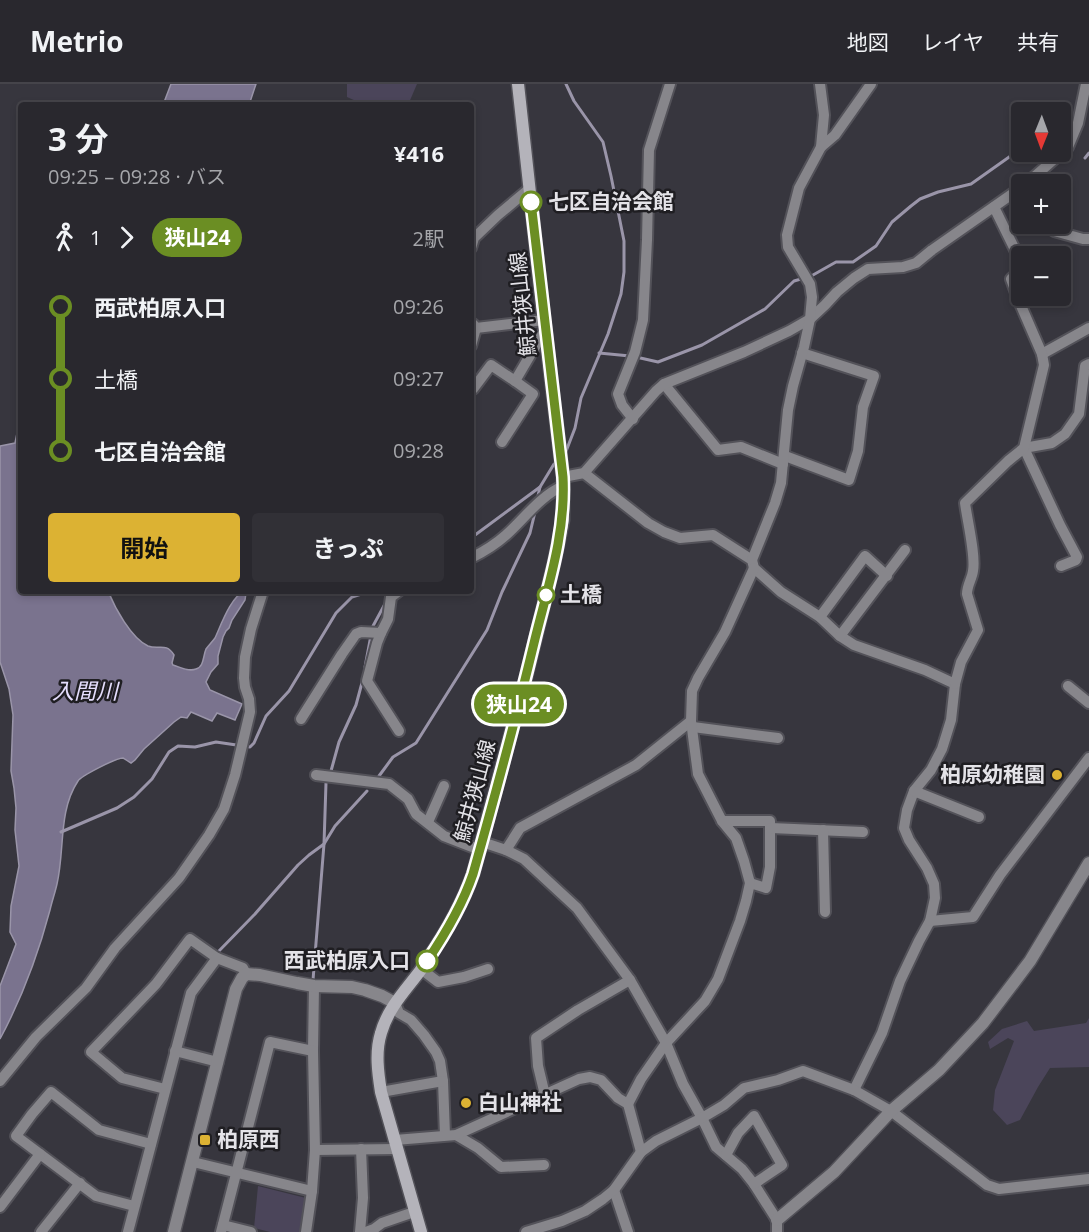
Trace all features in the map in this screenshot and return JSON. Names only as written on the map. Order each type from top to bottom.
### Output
[{"type":"main road","name":"鯨井狭山線","points":[[421,1232],[381,1092],[377,1051],[380,1035],[395,1003],[442,939],[465,897],[481,846],[555,563],[563,520],[563,482],[518,84]]},
{"type":"street","points":[[633,419],[622,405],[618,394],[635,352],[643,320],[649,150],[670,84]]},
{"type":"street","points":[[820,84],[824,115],[821,147]]},
{"type":"street","points":[[640,1152],[628,1104],[641,1079],[666,1043],[705,1001],[717,979],[740,921],[750,883],[736,838],[722,821],[698,774],[692,724],[692,691],[725,633],[753,564],[781,483],[790,402],[810,319],[812,297],[810,285],[788,247],[787,235],[799,188],[821,147],[835,135],[871,84]]},
{"type":"street","points":[[1037,174],[1068,147],[1078,123],[1086,84]]},
{"type":"street","points":[[474,238],[530,189]]},
{"type":"street","points":[[474,556],[506,535],[542,499],[563,482],[584,473],[664,384],[789,331],[810,319],[837,291],[868,269],[903,267],[916,263],[1011,195]]},
{"type":"street","points":[[994,207],[1013,246]]},
{"type":"street","points":[[1065,234],[1089,239]]},
{"type":"street","points":[[1021,306],[1042,354],[1044,365],[1024,448],[1077,557],[1076,560],[1061,566]]},
{"type":"street","points":[[474,325],[544,325],[515,381]]},
{"type":"street","points":[[1042,354],[1089,328]]},
{"type":"street","points":[[664,384],[718,450],[741,447],[849,480],[858,451],[863,407],[874,376],[802,353]]},
{"type":"street","points":[[854,1090],[882,1033],[900,981],[930,921],[935,898],[934,884],[927,868],[904,828],[907,810],[914,791],[931,770],[942,749],[951,720],[955,684],[961,662],[978,630],[967,594],[974,561],[965,503],[1024,448],[1052,443],[1065,434],[1079,414],[1085,366],[1089,364]]},
{"type":"street","points":[[474,386],[491,365],[533,394],[502,442]]},
{"type":"street","points":[[584,473],[648,523],[664,532],[680,538],[713,535],[753,564],[782,592],[820,617],[840,636],[854,645],[926,670],[955,684]]},
{"type":"street","points":[[840,636],[905,550]]},
{"type":"street","points":[[820,617],[865,556],[887,576]]},
{"type":"street","points":[[0,1081],[36,1037],[86,988],[115,948],[179,878],[224,809],[249,721],[250,707],[244,678],[245,657],[262,594]]},
{"type":"street","points":[[396,594],[392,597],[388,619],[377,644],[367,681],[399,731]]},
{"type":"street","points":[[301,719],[356,634],[381,633]]},
{"type":"street","points":[[1068,686],[1089,703]]},
{"type":"street","points":[[506,850],[520,828],[636,765],[692,724],[778,738]]},
{"type":"street","points":[[930,921],[973,917],[1000,875],[1089,758]]},
{"type":"street","points":[[316,775],[389,784],[408,799],[417,814],[444,836],[506,850],[524,859],[577,908],[630,980],[666,1043],[683,1084],[716,1147],[742,1169],[754,1184],[777,1226],[834,1172],[891,1111],[939,1070],[983,1023],[1030,961],[1089,863]]},
{"type":"street","points":[[428,822],[444,786]]},
{"type":"street","points":[[914,791],[979,817]]},
{"type":"street","points":[[722,821],[770,821],[770,867],[766,888],[750,883]]},
{"type":"street","points":[[771,828],[863,832]]},
{"type":"street","points":[[823,830],[825,912]]},
{"type":"street","points":[[165,1089],[123,1078],[91,1052],[156,984],[190,939],[216,958],[243,968],[246,974]]},
{"type":"street","points":[[128,1232],[191,993],[216,958]]},
{"type":"street","points":[[421,969],[438,982],[488,969]]},
{"type":"street","points":[[246,974],[314,986],[352,987],[382,996],[395,1003],[399,1013],[411,1020],[436,1052],[440,1061],[450,1135]]},
{"type":"street","points":[[174,1232],[236,990],[246,974]]},
{"type":"street","points":[[546,1095],[538,1066],[536,1038],[630,980]]},
{"type":"street","points":[[306,1232],[315,1150],[314,986]]},
{"type":"street","points":[[251,1232],[222,1228],[270,1042],[314,1051]]},
{"type":"street","points":[[175,1052],[218,1062]]},
{"type":"street","points":[[526,1232],[564,1227],[614,1190],[640,1152],[724,1105],[744,1088],[803,1071],[854,1090],[891,1111],[987,1185],[999,1189],[1089,1179]]},
{"type":"street","points":[[315,1150],[360,1149],[450,1135],[579,1079],[590,1077],[601,1080],[618,1098],[628,1104]]},
{"type":"street","points":[[381,1092],[443,1082]]},
{"type":"street","points":[[134,1206],[96,1196],[16,1136],[51,1092],[99,1130],[152,1144]]},
{"type":"street","points":[[726,1155],[738,1133],[754,1116],[782,1166],[754,1184]]},
{"type":"street","points":[[450,1135],[478,1148],[501,1167],[544,1165]]},
{"type":"street","points":[[360,1149],[363,1198],[360,1232]]},
{"type":"street","points":[[0,1207],[40,1154]]},
{"type":"street","points":[[193,1162],[312,1191]]},
{"type":"street","points":[[46,1230],[80,1183]]},
{"type":"street","points":[[614,1190],[628,1232]]},
{"type":"street","points":[[366,1232],[382,1223],[414,1212]]},
{"type":"shaded area","points":[[347,84],[417,84],[409,102],[358,102],[347,97]]},
{"type":"shaded area","points":[[1089,1018],[1089,1067],[1050,1068],[1020,1120],[1007,1125],[993,1110],[995,1090],[1014,1041],[1008,1038],[990,1049],[988,1042],[1002,1029],[1027,1021],[1034,1031],[1086,1023]]},
{"type":"shaded area","points":[[258,1186],[306,1198],[303,1232],[270,1232],[254,1228]]},
{"type":"water","points":[[171,84],[256,84],[250,102],[164,102]]},
{"type":"water","name":"入間川","points":[[18,428],[18,594],[109,594],[119,614],[142,642],[152,647],[165,647],[174,655],[173,665],[190,670],[201,666],[206,649],[215,638],[231,605],[240,594],[246,594],[245,600],[223,637],[218,664],[206,682],[210,690],[242,704],[235,720],[217,713],[212,721],[191,712],[187,718],[181,717],[174,722],[131,763],[123,758],[119,759],[78,781],[67,805],[59,871],[45,927],[35,960],[0,1039],[0,986],[16,944],[10,932],[11,906],[19,866],[15,830],[16,808],[11,771],[13,715],[9,689],[0,662],[0,446],[15,443]]},
{"type":"waterway","points":[[565,454],[575,428],[581,398],[608,334],[621,294],[624,272],[624,241],[603,142],[574,101],[566,84]]},
{"type":"waterway","points":[[1085,158],[1089,153]]},
{"type":"waterway","points":[[813,275],[836,262],[853,262],[876,246],[892,222],[920,199],[971,184],[1011,156]]},
{"type":"waterway","points":[[636,357],[658,362],[702,345],[765,309],[794,281],[801,279]]},
{"type":"waterway","points":[[599,353],[630,356]]},
{"type":"waterway","points":[[537,500],[540,487],[554,464]]},
{"type":"waterway","points":[[474,536],[540,487]]},
{"type":"waterway","points":[[379,776],[393,757],[416,743],[487,630],[530,533],[535,512]]},
{"type":"waterway","points":[[61,832],[117,808],[134,797],[152,779],[169,752],[178,746],[195,747],[216,742],[250,747],[266,716],[289,691],[336,613],[352,597],[362,594]]},
{"type":"waterway","points":[[372,631],[386,602]]},
{"type":"waterway","points":[[365,667],[371,635]]},
{"type":"waterway","points":[[331,771],[339,742],[356,705],[363,679]]},
{"type":"waterway","points":[[313,980],[324,844],[326,783]]},
{"type":"waterway","points":[[217,953],[298,865],[324,844],[335,826],[367,791]]},
{"type":"bus line","name":"狭山24","points":[[427,961],[454,919],[473,874],[525,681],[555,563],[563,520],[563,477],[531,202]]},
{"type":"place","name":"七区自治会館","points":[[531,202]]},
{"type":"place","name":"土橋","points":[[546,595]]},
{"type":"place","name":"柏原幼稚園","points":[[1057,775]]},
{"type":"place","name":"西武柏原入口","points":[[427,961]]},
{"type":"place","name":"白山神社","points":[[466,1103]]},
{"type":"place","name":"柏原西","points":[[205,1140]]}]
